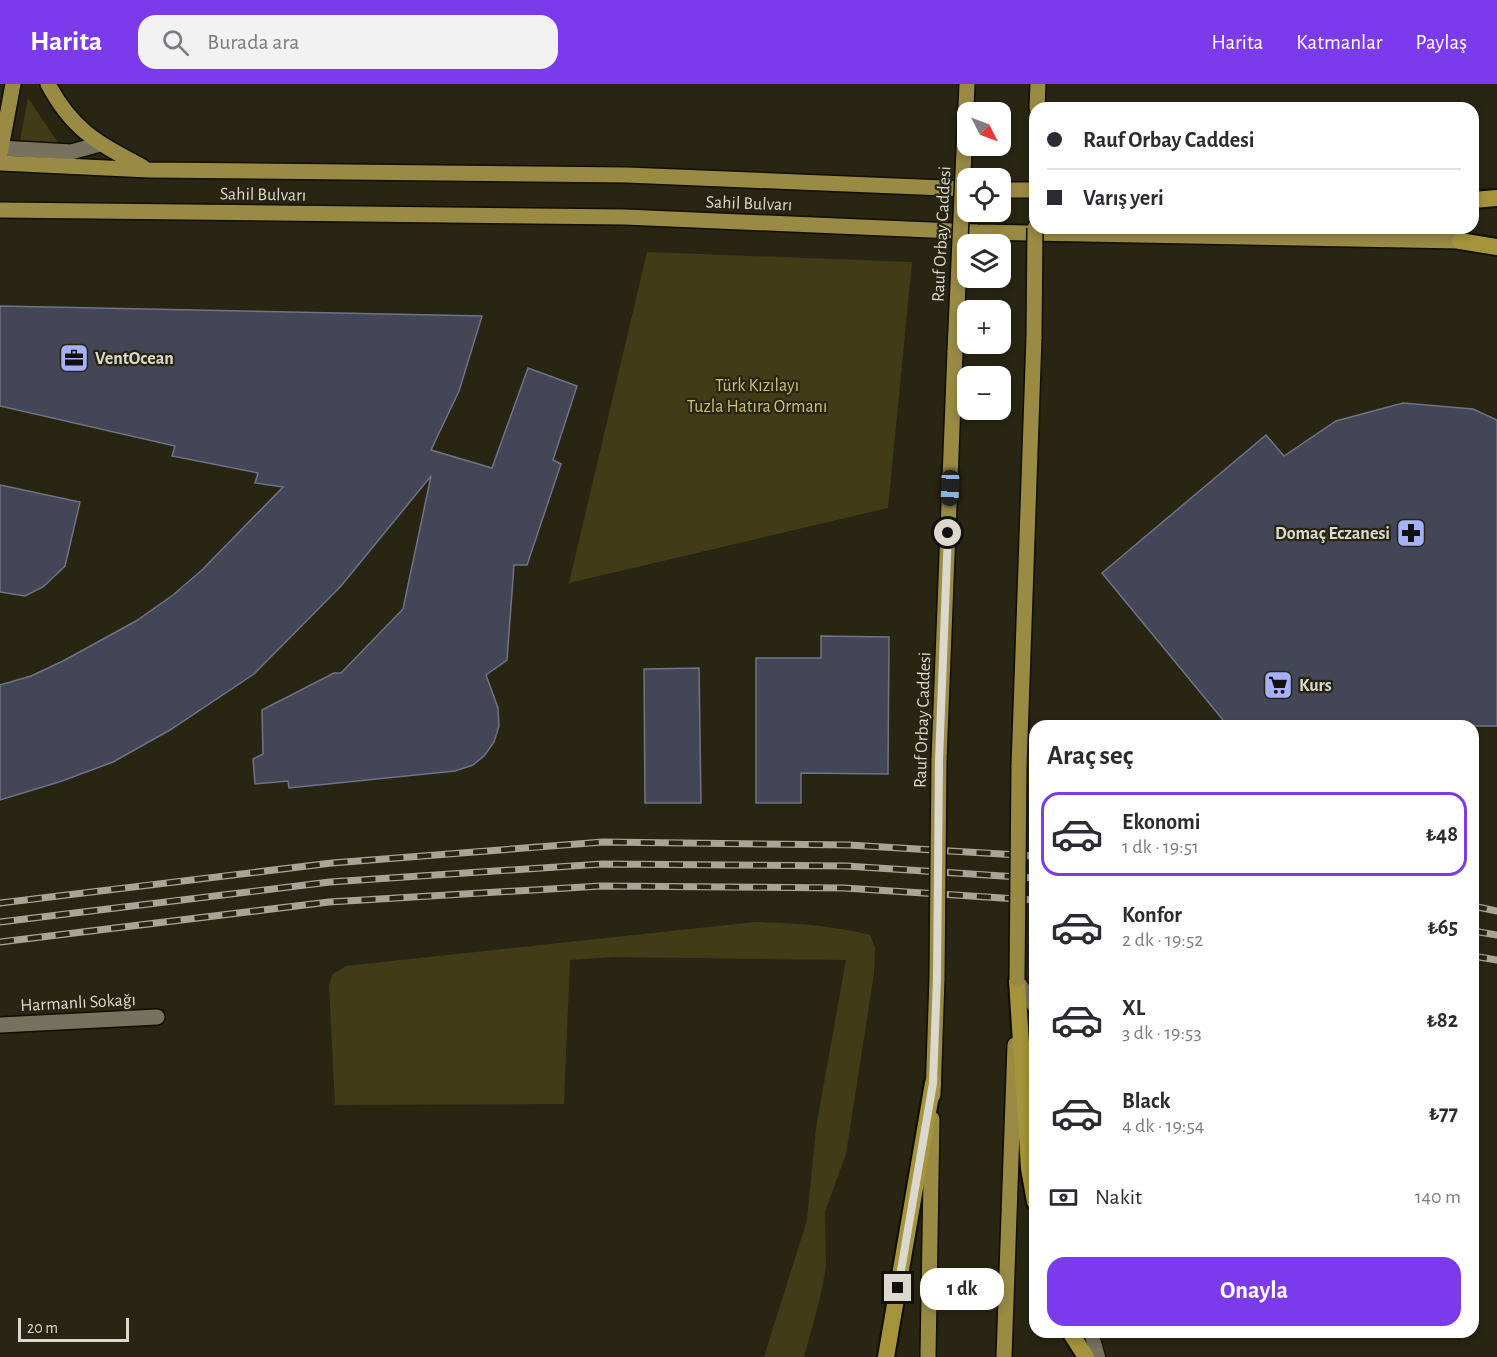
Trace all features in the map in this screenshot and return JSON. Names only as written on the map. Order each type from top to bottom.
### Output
[{"type":"highway","points":[[1479,201],[1497,200]]},
{"type":"highway","points":[[1461,241],[1497,247]]},
{"type":"highway","name":"Sahil Bulvarı","points":[[1461,241],[1497,242]]},
{"type":"highway","points":[[1017,980],[1029,1168]]},
{"type":"highway","points":[[886,1357],[933,1083]]},
{"type":"highway","points":[[1074,1338],[1086,1357]]},
{"type":"main road","points":[[0,153],[13,84]]},
{"type":"main road","points":[[48,84],[59,105],[80,129],[100,144],[149,170]]},
{"type":"main road","name":"Rauf Orbay Caddesi","points":[[927,1357],[937,978],[939,760],[967,84]]},
{"type":"main road","points":[[1037,102],[1038,84]]},
{"type":"main road","name":"Sahil Bulvarı","points":[[0,153],[149,170],[627,175],[957,189]]},
{"type":"main road","points":[[1011,190],[1029,190]]},
{"type":"main road","name":"Sahil Bulvarı","points":[[0,210],[625,217],[1029,233]]},
{"type":"main road","points":[[1004,1357],[1017,980],[1019,767],[1034,337],[1035,234]]},
{"type":"main road","name":"Sahil Bulvarı","points":[[1085,234],[1461,241]]},
{"type":"street","points":[[0,153],[71,152],[100,144]]},
{"type":"street","name":"Harmanlı Sokağı","points":[[0,1025],[157,1017]]},
{"type":"lane","points":[[1017,980],[1029,998]]},
{"type":"lane","points":[[1093,1338],[1098,1357]]},
{"type":"green space","points":[[28,98],[59,144],[20,141]]},
{"type":"green space","name":"Türk Kızılayı Tuzla Hatıra Ormanı","points":[[647,252],[912,262],[888,508],[569,583]]},
{"type":"green space","points":[[755,922],[813,925],[870,935],[875,947],[874,973],[846,1154],[825,1212],[826,1267],[804,1357],[764,1357],[807,1220],[816,1128],[846,960],[614,957],[570,960],[564,1104],[335,1105],[329,985],[333,974],[346,966]]},
{"type":"building","points":[[0,306],[482,316],[459,391],[431,450],[492,468],[528,368],[577,386],[553,460],[561,464],[527,565],[514,565],[507,660],[486,675],[498,708],[499,726],[494,742],[484,756],[473,765],[455,771],[289,788],[288,781],[255,784],[253,759],[263,754],[262,710],[334,673],[341,673],[403,609],[431,476],[341,586],[254,674],[170,730],[113,762],[0,800],[0,685],[31,676],[63,661],[136,621],[173,595],[202,570],[283,487],[255,483],[258,473],[172,456],[175,446],[0,406]]},
{"type":"building","points":[[1403,403],[1473,409],[1497,420],[1497,726],[1479,726],[1479,720],[1223,720],[1102,573],[1266,435],[1284,456],[1336,421]]},
{"type":"building","points":[[0,485],[80,502],[65,566],[43,587],[25,596],[0,592]]},
{"type":"building","points":[[821,636],[889,637],[888,774],[801,773],[801,803],[756,803],[756,658],[821,658]]},
{"type":"building","points":[[699,668],[701,803],[645,803],[644,669]]},
{"type":"railway","points":[[0,903],[332,863],[603,842],[849,845],[1029,856]]},
{"type":"railway","points":[[0,922],[330,882],[602,864],[846,866],[1029,878]]},
{"type":"railway","points":[[0,942],[329,902],[601,886],[844,888],[1029,900]]},
{"type":"railway","points":[[1479,907],[1497,911]]},
{"type":"railway","points":[[1479,932],[1497,935]]},
{"type":"railway","points":[[1479,957],[1497,960]]},
{"type":"place","name":"VentOcean","points":[[74,358]]},
{"type":"place","name":"Domaç Eczanesi","points":[[1411,533]]},
{"type":"place","name":"Kurs","points":[[1278,685]]},
{"type":"route","points":[[898,1288],[933,1083],[937,978],[939,760],[948,533]]}]
